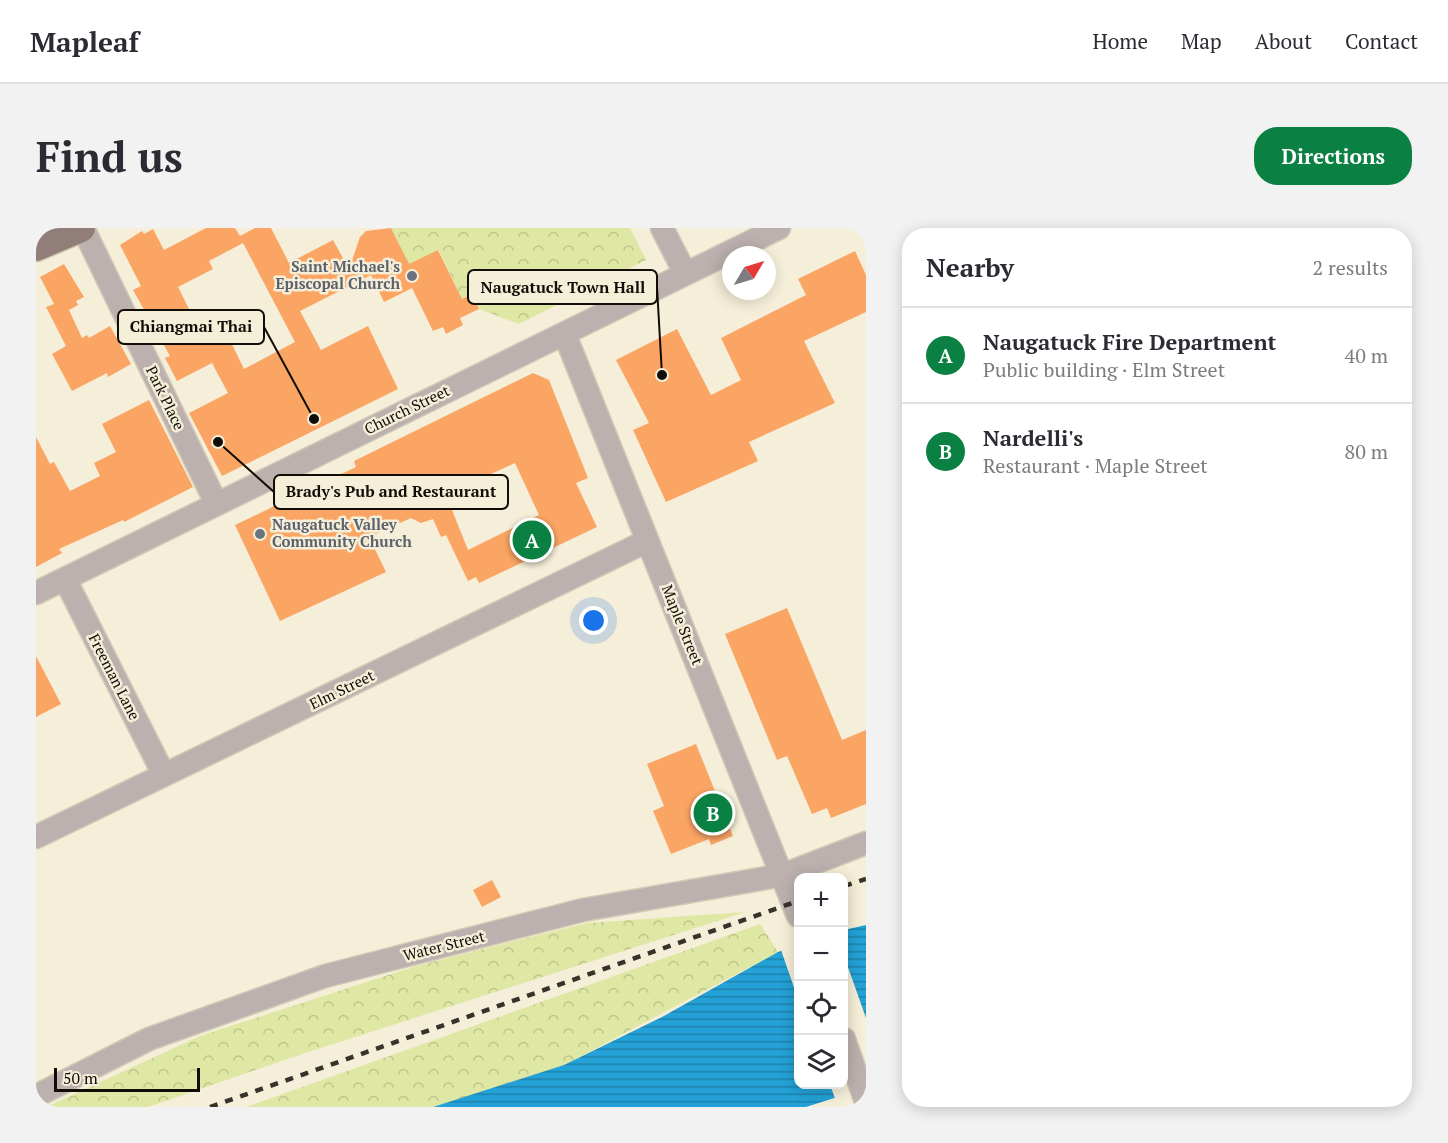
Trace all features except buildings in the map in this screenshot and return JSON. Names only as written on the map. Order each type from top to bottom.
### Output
[{"type":"main road","points":[[36,247],[82,228]]},
{"type":"street","name":"Park Place","points":[[82,228],[216,503]]},
{"type":"street","points":[[662,228],[685,273]]},
{"type":"street","name":"Church Street","points":[[36,593],[779,228]]},
{"type":"street","name":"Maple Street","points":[[565,335],[794,905]]},
{"type":"street","name":"Elm Street","points":[[36,837],[647,541]]},
{"type":"street","name":"Freeman Lane","points":[[64,579],[164,775]]},
{"type":"street","name":"Water Street","points":[[36,1096],[149,1039],[326,976],[583,910],[783,875],[866,843]]},
{"type":"street","points":[[848,1053],[864,1096]]},
{"type":"green space","points":[[391,228],[630,228],[646,260],[519,324],[479,309],[472,294],[462,299],[439,250],[408,265]]},
{"type":"green space","points":[[745,912],[302,1054],[148,1107],[46,1107],[200,1036],[416,966],[587,923]]},
{"type":"green space","points":[[760,924],[778,952],[564,1065],[433,1107],[246,1107]]},
{"type":"water","points":[[866,925],[866,1088],[806,1107],[433,1107],[564,1065],[662,1017],[778,952],[794,946],[794,1089],[848,1089],[848,929]]},
{"type":"pier","points":[[794,945],[794,987],[781,950]]},
{"type":"pier","points":[[848,967],[866,1018],[866,1090],[836,1101],[832,1089],[848,1089]]},
{"type":"railway","points":[[848,885],[866,879]]},
{"type":"railway","points":[[210,1107],[794,902]]},
{"type":"place","name":"Saint Michael's Episcopal Church","points":[[412,276]]},
{"type":"place","name":"Naugatuck Town Hall","points":[[662,375]]},
{"type":"place","name":"Chiangmai Thai","points":[[314,419]]},
{"type":"place","name":"Brady's Pub and Restaurant","points":[[218,442]]},
{"type":"place","name":"Naugatuck Valley Community Church","points":[[260,534]]},
{"type":"place","name":"Naugatuck Fire Department","points":[[532,540]]},
{"type":"place","name":"Nardelli's","points":[[713,813]]}]
